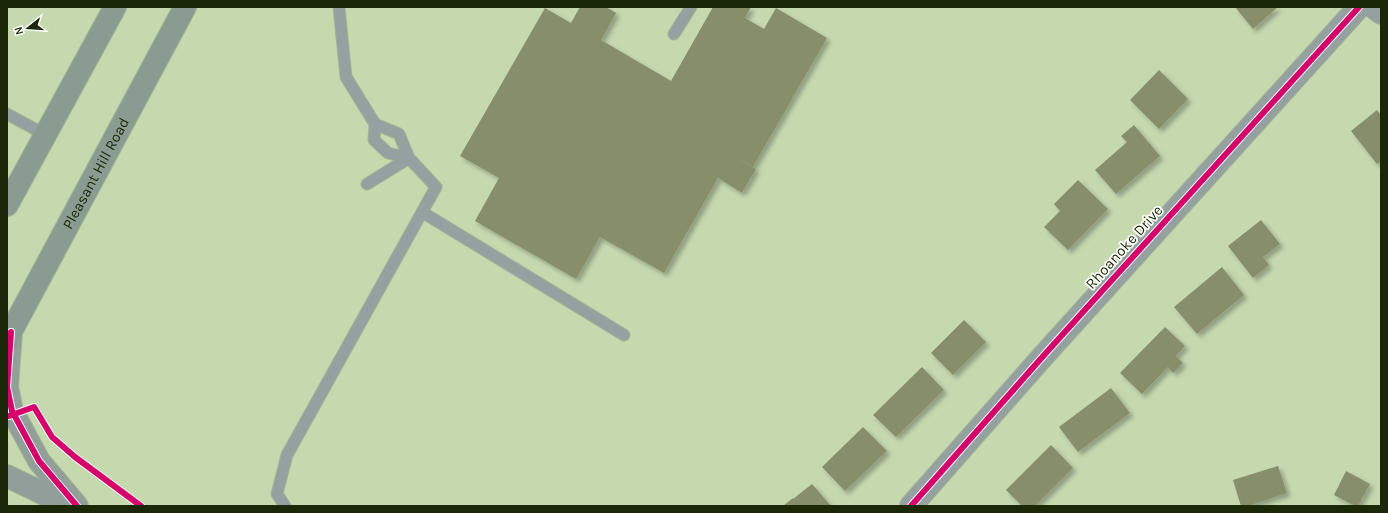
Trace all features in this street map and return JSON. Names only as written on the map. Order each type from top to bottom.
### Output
[{"type":"highway","points":[[7,205],[115,7]]},
{"type":"highway","name":"Pleasant Hill Road","points":[[9,336],[185,7]]},
{"type":"street","name":"Rhoanoke Drive","points":[[912,506],[1045,354],[1359,7]]},
{"type":"street","points":[[1373,7],[1381,13]]},
{"type":"street","points":[[9,336],[7,387],[12,411],[39,461],[77,506]]},
{"type":"street","points":[[7,476],[69,506]]},
{"type":"lane","points":[[339,7],[346,77],[375,124],[374,140],[388,154],[409,158]]},
{"type":"lane","points":[[674,34],[691,7]]},
{"type":"lane","points":[[7,114],[46,135]]},
{"type":"lane","points":[[285,506],[277,494],[287,455],[436,187],[409,158],[399,134],[375,124]]},
{"type":"lane","points":[[366,184],[409,158]]},
{"type":"lane","points":[[422,212],[624,335]]},
{"type":"building","points":[[580,7],[606,7],[616,13],[601,40],[671,81],[713,7],[751,7],[745,18],[764,29],[776,8],[827,38],[753,167],[731,155],[756,169],[742,193],[718,178],[664,273],[600,237],[576,279],[475,221],[499,178],[460,156],[545,8],[571,23]]},
{"type":"building","points":[[1235,7],[1278,7],[1253,29]]},
{"type":"building","points":[[1159,70],[1188,99],[1159,129],[1130,100]]},
{"type":"building","points":[[1377,110],[1381,115],[1381,161],[1377,164],[1351,131]]},
{"type":"building","points":[[1134,125],[1160,156],[1116,194],[1095,170],[1127,142],[1121,136]]},
{"type":"building","points":[[1078,180],[1108,209],[1068,250],[1044,227],[1060,211],[1054,204]]},
{"type":"building","points":[[1261,220],[1280,244],[1263,257],[1269,265],[1253,278],[1228,246]]},
{"type":"building","points":[[1222,267],[1244,295],[1197,334],[1174,307]]},
{"type":"building","points":[[964,320],[986,342],[953,375],[931,353]]},
{"type":"building","points":[[1165,327],[1185,346],[1176,356],[1183,363],[1173,373],[1168,367],[1142,394],[1120,373]]},
{"type":"building","points":[[922,367],[944,390],[896,437],[873,415]]},
{"type":"building","points":[[1111,388],[1130,413],[1078,452],[1059,427]]},
{"type":"building","points":[[863,427],[887,451],[845,491],[822,467]]},
{"type":"building","points":[[1051,445],[1073,468],[1035,506],[1022,506],[1006,490]]},
{"type":"building","points":[[1278,466],[1287,493],[1248,506],[1241,506],[1233,480]]},
{"type":"building","points":[[1346,471],[1370,484],[1358,506],[1355,506],[1334,495]]},
{"type":"building","points":[[812,484],[831,506],[783,506],[793,499]]},
{"type":"cycle path","points":[[911,506],[1045,354],[1359,7]]},
{"type":"cycle path","points":[[11,332],[7,387],[12,411],[39,461],[77,506]]},
{"type":"cycle path","points":[[9,416],[34,407],[52,437],[75,457],[141,506]]}]
